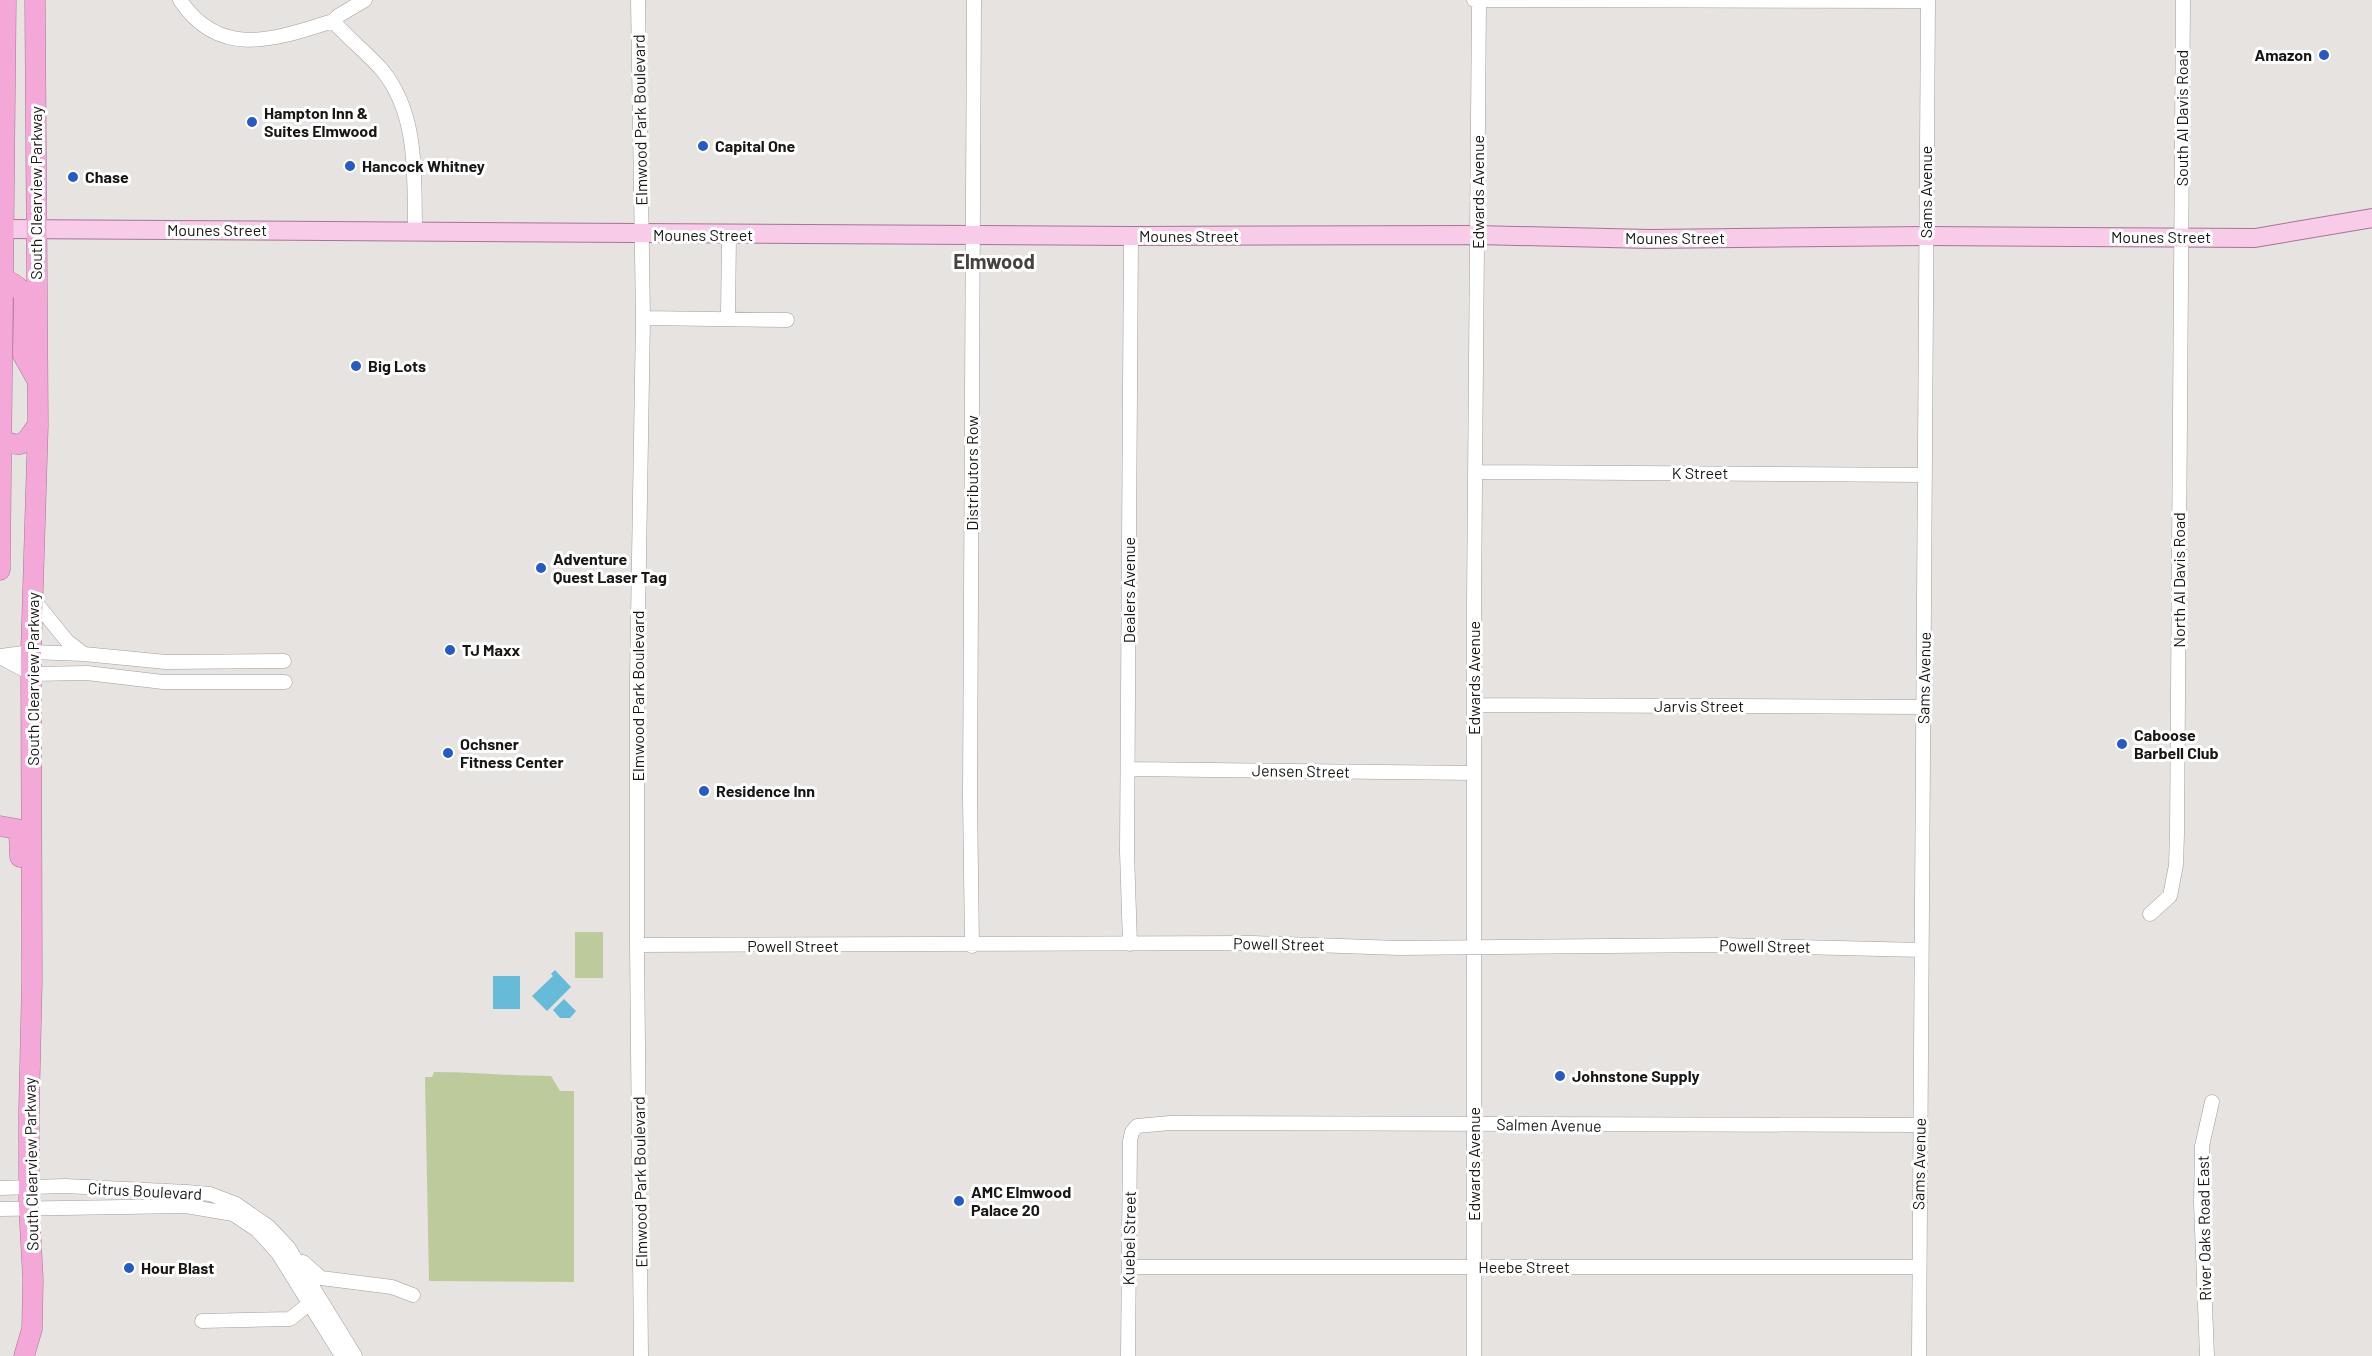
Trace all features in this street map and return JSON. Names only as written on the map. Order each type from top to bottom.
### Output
[{"type":"highway","name":"South Clearview Parkway","points":[[0,570],[6,0]]},
{"type":"highway","name":"South Clearview Parkway","points":[[24,1356],[32,1329],[33,1279],[29,1197],[29,1109],[32,980],[32,652],[38,425],[34,0]]},
{"type":"highway","points":[[4,279],[15,284],[24,297],[23,355],[38,381]]},
{"type":"highway","points":[[1,441],[17,446],[23,444],[38,425]]},
{"type":"highway","points":[[0,826],[12,827],[19,833],[20,953],[32,980]]},
{"type":"highway","points":[[30,1356],[32,1329]]},
{"type":"main road","name":"Mounes Street","points":[[4,229],[973,236],[1478,235],[1650,239],[1926,236],[2255,238],[2372,218]]},
{"type":"street","points":[[180,0],[191,17],[207,29],[235,39],[251,41],[278,38],[333,21],[365,0]]},
{"type":"street","name":"Elmwood Park Boulevard","points":[[638,0],[643,318],[637,945],[641,1356]]},
{"type":"street","name":"Distributors Row","points":[[972,946],[970,796],[974,0]]},
{"type":"street","points":[[1477,0],[1928,1]]},
{"type":"street","name":"Edwards Avenue","points":[[1474,1356],[1477,0]]},
{"type":"street","name":"South Al Davis Road","points":[[2181,237],[2183,0]]},
{"type":"street","name":"Sams Avenue","points":[[1918,1356],[1928,1]]},
{"type":"street","points":[[333,21],[383,71],[401,103],[414,148],[415,231]]},
{"type":"street","points":[[728,318],[729,235]]},
{"type":"street","name":"Dealers Avenue","points":[[1130,944],[1127,852],[1131,236]]},
{"type":"street","name":"North Al Davis Road","points":[[2150,914],[2170,896],[2176,865],[2181,237]]},
{"type":"street","points":[[643,318],[787,320]]},
{"type":"street","name":"K Street","points":[[1475,472],[1925,475]]},
{"type":"street","points":[[33,599],[67,641],[84,654]]},
{"type":"street","points":[[0,656],[32,652],[84,654],[166,662],[284,661]]},
{"type":"street","points":[[0,656],[32,674],[87,673],[163,682],[285,682]]},
{"type":"street","name":"Jarvis Street","points":[[1474,705],[1923,707]]},
{"type":"street","name":"Jensen Street","points":[[1128,769],[1474,772]]},
{"type":"street","name":"Powell Street","points":[[637,945],[972,946],[1252,943],[1399,948],[1721,945],[1922,950]]},
{"type":"street","name":"River Oaks Road East","points":[[2207,1356],[2201,1203],[2202,1146],[2212,1102]]},
{"type":"street","name":"Salmen Avenue","points":[[1142,1126],[1170,1123],[1920,1125]]},
{"type":"street","name":"Kuebel Street","points":[[1128,1356],[1130,1142],[1132,1132],[1137,1126],[1142,1126]]},
{"type":"street","name":"Citrus Boulevard","points":[[0,1209],[65,1186],[210,1194],[249,1212],[270,1227],[292,1253],[355,1356]]},
{"type":"street","name":"Citrus Boulevard","points":[[0,1188],[29,1197],[186,1206],[233,1215],[257,1230],[278,1253],[342,1356]]},
{"type":"street","points":[[292,1253],[321,1278],[392,1287],[413,1295]]},
{"type":"street","name":"Heebe Street","points":[[1129,1267],[1918,1267]]},
{"type":"street","points":[[202,1321],[290,1319],[310,1303]]},
{"type":"green space","points":[[575,932],[603,932],[603,978],[575,978]]},
{"type":"green space","points":[[434,1072],[551,1076],[560,1091],[574,1091],[574,1282],[429,1281],[425,1077],[432,1077]]},
{"type":"water","points":[[555,970],[571,987],[547,1011],[532,996],[553,976],[551,974]]},
{"type":"water","points":[[493,976],[520,976],[520,1009],[493,1009]]},
{"type":"water","points":[[564,999],[576,1011],[570,1018],[560,1018],[553,1010]]},
{"type":"place","name":"Amazon","points":[[2324,55]]},
{"type":"place","name":"Hampton Inn & Suites Elmwood","points":[[252,122]]},
{"type":"place","name":"Capital One","points":[[703,146]]},
{"type":"place","name":"Hancock Whitney","points":[[350,166]]},
{"type":"place","name":"Chase","points":[[73,177]]},
{"type":"place","name":"Big Lots","points":[[356,366]]},
{"type":"place","name":"Adventure Quest Laser Tag","points":[[541,568]]},
{"type":"place","name":"TJ Maxx","points":[[450,650]]},
{"type":"place","name":"Caboose Barbell Club","points":[[2122,744]]},
{"type":"place","name":"Ochsner Fitness Center","points":[[448,753]]},
{"type":"place","name":"Residence Inn","points":[[704,791]]},
{"type":"place","name":"Johnstone Supply","points":[[1560,1076]]},
{"type":"place","name":"AMC Elmwood Palace 20","points":[[959,1201]]},
{"type":"place","name":"Hour Blast","points":[[129,1268]]},
{"type":"district","name":"Elmwood","points":[[994,262]]}]
